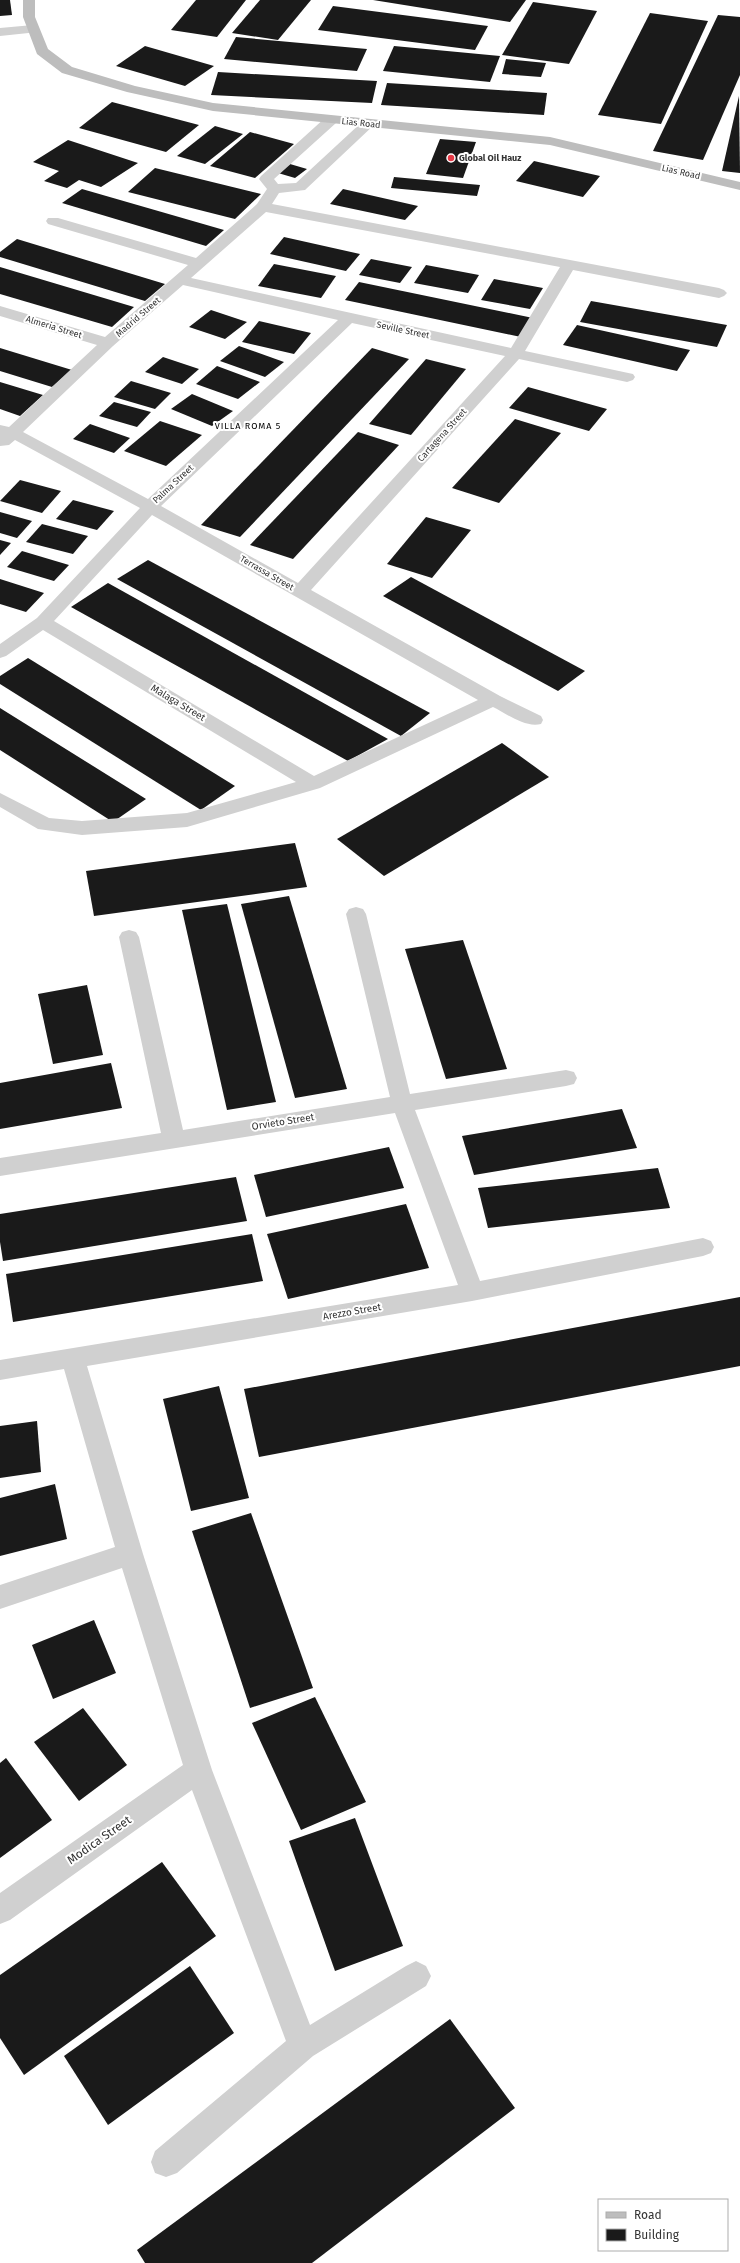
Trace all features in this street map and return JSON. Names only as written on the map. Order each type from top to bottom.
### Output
[{"type":"main road","name":"Lias Road","points":[[29,0],[31,23],[42,51],[67,70],[132,90],[214,107],[368,124],[550,141],[740,186]]},
{"type":"street","points":[[7,19],[31,23]]},
{"type":"street","points":[[0,32],[31,23]]},
{"type":"street","points":[[331,120],[266,179],[274,189],[300,187],[368,124]]},
{"type":"street","name":"Madrid Street","points":[[0,444],[7,431],[263,207],[274,189]]},
{"type":"street","points":[[263,207],[719,293]]},
{"type":"street","points":[[53,221],[198,263]]},
{"type":"street","name":"Cartagena Street","points":[[300,592],[516,353],[568,265]]},
{"type":"street","name":"Seville Street","points":[[180,280],[349,318],[627,377]]},
{"type":"street","name":"Almeria Street","points":[[0,311],[108,343]]},
{"type":"street","name":"Palma Street","points":[[0,652],[43,622],[150,506],[349,318]]},
{"type":"street","name":"Terrassa Street","points":[[7,431],[150,506],[493,700],[534,720]]},
{"type":"street","name":"Malaga Street","points":[[43,622],[314,784]]},
{"type":"street","points":[[0,799],[45,824],[82,828],[187,820],[314,784],[493,700]]},
{"type":"street","points":[[356,914],[402,1104],[472,1292]]},
{"type":"street","points":[[129,937],[174,1140]]},
{"type":"street","name":"Orvieto Street","points":[[0,1167],[566,1078]]},
{"type":"street","name":"Arezzo Street","points":[[0,1370],[472,1292],[703,1247]]},
{"type":"street","points":[[73,1359],[130,1554],[198,1770],[303,2046]]},
{"type":"street","points":[[0,1597],[130,1554]]},
{"type":"street","name":"Modica Street","points":[[0,1910],[198,1770]]},
{"type":"street","points":[[166,2162],[303,2046],[416,1976]]},
{"type":"building","points":[[0,0],[10,0],[12,15],[0,16]]},
{"type":"building","points":[[196,0],[246,0],[217,37],[171,30]]},
{"type":"building","points":[[260,0],[311,0],[278,40],[232,33]]},
{"type":"building","points":[[373,0],[526,0],[510,22]]},
{"type":"building","points":[[533,2],[597,11],[569,64],[502,55]]},
{"type":"building","points":[[333,6],[488,26],[475,50],[318,30]]},
{"type":"building","points":[[650,13],[708,21],[661,124],[598,115]]},
{"type":"building","points":[[718,15],[740,17],[740,75],[703,160],[653,151]]},
{"type":"building","points":[[236,37],[367,49],[357,71],[224,59]]},
{"type":"building","points":[[145,46],[214,66],[185,86],[116,66]]},
{"type":"building","points":[[394,46],[500,56],[490,82],[383,71]]},
{"type":"building","points":[[506,59],[546,63],[541,77],[502,74]]},
{"type":"building","points":[[218,72],[377,81],[372,103],[211,95]]},
{"type":"building","points":[[387,83],[547,93],[544,115],[381,105]]},
{"type":"building","points":[[739,96],[740,173],[722,171]]},
{"type":"building","points":[[112,102],[199,125],[166,152],[79,128]]},
{"type":"building","points":[[215,126],[243,134],[205,164],[177,156]]},
{"type":"building","points":[[250,132],[294,144],[255,178],[210,166]]},
{"type":"building","name":"Global Oil Hauz","points":[[440,139],[476,142],[463,178],[426,174]]},
{"type":"building","points":[[68,140],[138,163],[101,187],[79,180],[67,188],[44,181],[59,171],[33,162]]},
{"type":"building","points":[[534,161],[600,176],[583,197],[516,181]]},
{"type":"building","points":[[290,164],[307,169],[295,178],[278,173]]},
{"type":"building","points":[[155,168],[261,194],[235,219],[128,192]]},
{"type":"building","points":[[394,177],[480,185],[477,196],[391,188]]},
{"type":"building","points":[[82,189],[224,230],[206,246],[62,203]]},
{"type":"building","points":[[343,189],[418,206],[405,220],[330,204]]},
{"type":"building","points":[[284,237],[360,254],[346,271],[270,254]]},
{"type":"building","points":[[17,239],[165,284],[145,301],[0,257],[0,252]]},
{"type":"building","points":[[371,259],[412,267],[400,283],[359,275]]},
{"type":"building","points":[[274,264],[336,276],[321,298],[258,286]]},
{"type":"building","points":[[426,265],[479,275],[468,293],[414,283]]},
{"type":"building","points":[[0,267],[134,307],[112,327],[0,294]]},
{"type":"building","points":[[494,279],[543,288],[530,309],[481,300]]},
{"type":"building","points":[[359,282],[533,318],[521,337],[345,300]]},
{"type":"building","points":[[591,301],[727,325],[717,347],[580,322]]},
{"type":"building","points":[[211,310],[247,322],[225,339],[189,327]]},
{"type":"building","points":[[259,321],[311,333],[294,354],[242,342]]},
{"type":"building","points":[[577,325],[690,350],[677,371],[563,345]]},
{"type":"building","points":[[239,346],[284,362],[265,377],[220,361]]},
{"type":"building","points":[[0,348],[72,370],[52,387],[0,371]]},
{"type":"building","points":[[372,348],[409,359],[240,537],[201,525]]},
{"type":"building","points":[[163,357],[199,369],[182,384],[145,372]]},
{"type":"building","points":[[426,359],[466,369],[411,435],[369,424]]},
{"type":"building","points":[[217,366],[260,382],[238,399],[196,384]]},
{"type":"building","points":[[131,381],[171,393],[155,409],[114,397]]},
{"type":"building","points":[[0,382],[43,395],[20,416],[0,409]]},
{"type":"building","points":[[528,387],[607,409],[589,431],[509,408]]},
{"type":"building","points":[[192,394],[233,411],[212,426],[171,409]]},
{"type":"building","points":[[114,402],[151,412],[137,427],[99,416]]},
{"type":"building","points":[[515,419],[561,433],[499,503],[452,488]]},
{"type":"building","points":[[160,421],[202,435],[166,466],[124,451]]},
{"type":"building","points":[[90,424],[130,438],[114,453],[73,439]]},
{"type":"building","points":[[358,432],[399,445],[293,559],[250,545]]},
{"type":"building","points":[[20,480],[61,491],[42,513],[0,501]]},
{"type":"building","points":[[73,500],[114,511],[97,530],[56,519]]},
{"type":"building","points":[[0,512],[32,521],[17,538],[0,533]]},
{"type":"building","points":[[426,517],[471,530],[432,578],[387,564]]},
{"type":"building","points":[[42,524],[88,536],[73,554],[26,542]]},
{"type":"building","points":[[0,540],[11,543],[0,555]]},
{"type":"building","points":[[22,551],[69,565],[54,581],[7,567]]},
{"type":"building","points":[[148,560],[430,713],[401,736],[117,579]]},
{"type":"building","points":[[411,577],[585,671],[558,691],[383,596]]},
{"type":"building","points":[[0,579],[44,593],[26,612],[0,604]]},
{"type":"building","points":[[108,583],[388,739],[348,761],[71,607]]},
{"type":"building","points":[[28,658],[235,786],[201,810],[0,684],[0,676]]},
{"type":"building","points":[[0,708],[146,799],[113,822],[0,750]]},
{"type":"building","points":[[502,743],[549,777],[384,876],[337,839]]},
{"type":"building","points":[[295,843],[307,887],[94,916],[86,871]]},
{"type":"building","points":[[289,896],[347,1089],[295,1098],[241,904]]},
{"type":"building","points":[[227,904],[276,1102],[227,1110],[182,910]]},
{"type":"building","points":[[463,940],[507,1069],[446,1079],[405,949]]},
{"type":"building","points":[[87,985],[103,1055],[53,1064],[38,994]]},
{"type":"building","points":[[111,1063],[122,1108],[0,1129],[0,1083]]},
{"type":"building","points":[[622,1109],[637,1148],[474,1175],[462,1136]]},
{"type":"building","points":[[389,1147],[404,1188],[266,1217],[254,1175]]},
{"type":"building","points":[[658,1168],[670,1208],[488,1228],[478,1188]]},
{"type":"building","points":[[236,1177],[247,1221],[3,1261],[0,1242],[0,1214]]},
{"type":"building","points":[[406,1204],[429,1268],[288,1299],[267,1234]]},
{"type":"building","points":[[252,1234],[263,1281],[13,1322],[6,1274]]},
{"type":"building","points":[[740,1297],[740,1366],[259,1457],[244,1389]]},
{"type":"building","points":[[219,1386],[249,1498],[191,1511],[163,1399]]},
{"type":"building","points":[[37,1421],[41,1472],[0,1478],[0,1426]]},
{"type":"building","points":[[55,1484],[67,1539],[0,1556],[0,1498]]},
{"type":"building","points":[[251,1513],[313,1688],[250,1708],[192,1531]]},
{"type":"building","points":[[94,1620],[116,1673],[53,1699],[32,1645]]},
{"type":"building","points":[[315,1697],[366,1802],[301,1830],[252,1723]]},
{"type":"building","points":[[83,1708],[127,1765],[79,1801],[34,1742]]},
{"type":"building","points":[[6,1758],[52,1820],[0,1858],[0,1763]]},
{"type":"building","points":[[355,1818],[403,1946],[335,1971],[289,1841]]},
{"type":"building","points":[[162,1862],[216,1936],[24,2075],[0,2038],[0,1975]]},
{"type":"building","points":[[190,1966],[234,2033],[108,2125],[64,2056]]},
{"type":"building","points":[[450,2019],[515,2108],[312,2263],[145,2263],[137,2250]]},
{"type":"place","name":"Global Oil Hauz","points":[[451,158]]},
{"type":"district","name":"VILLA ROMA 5","points":[[248,426]]}]
